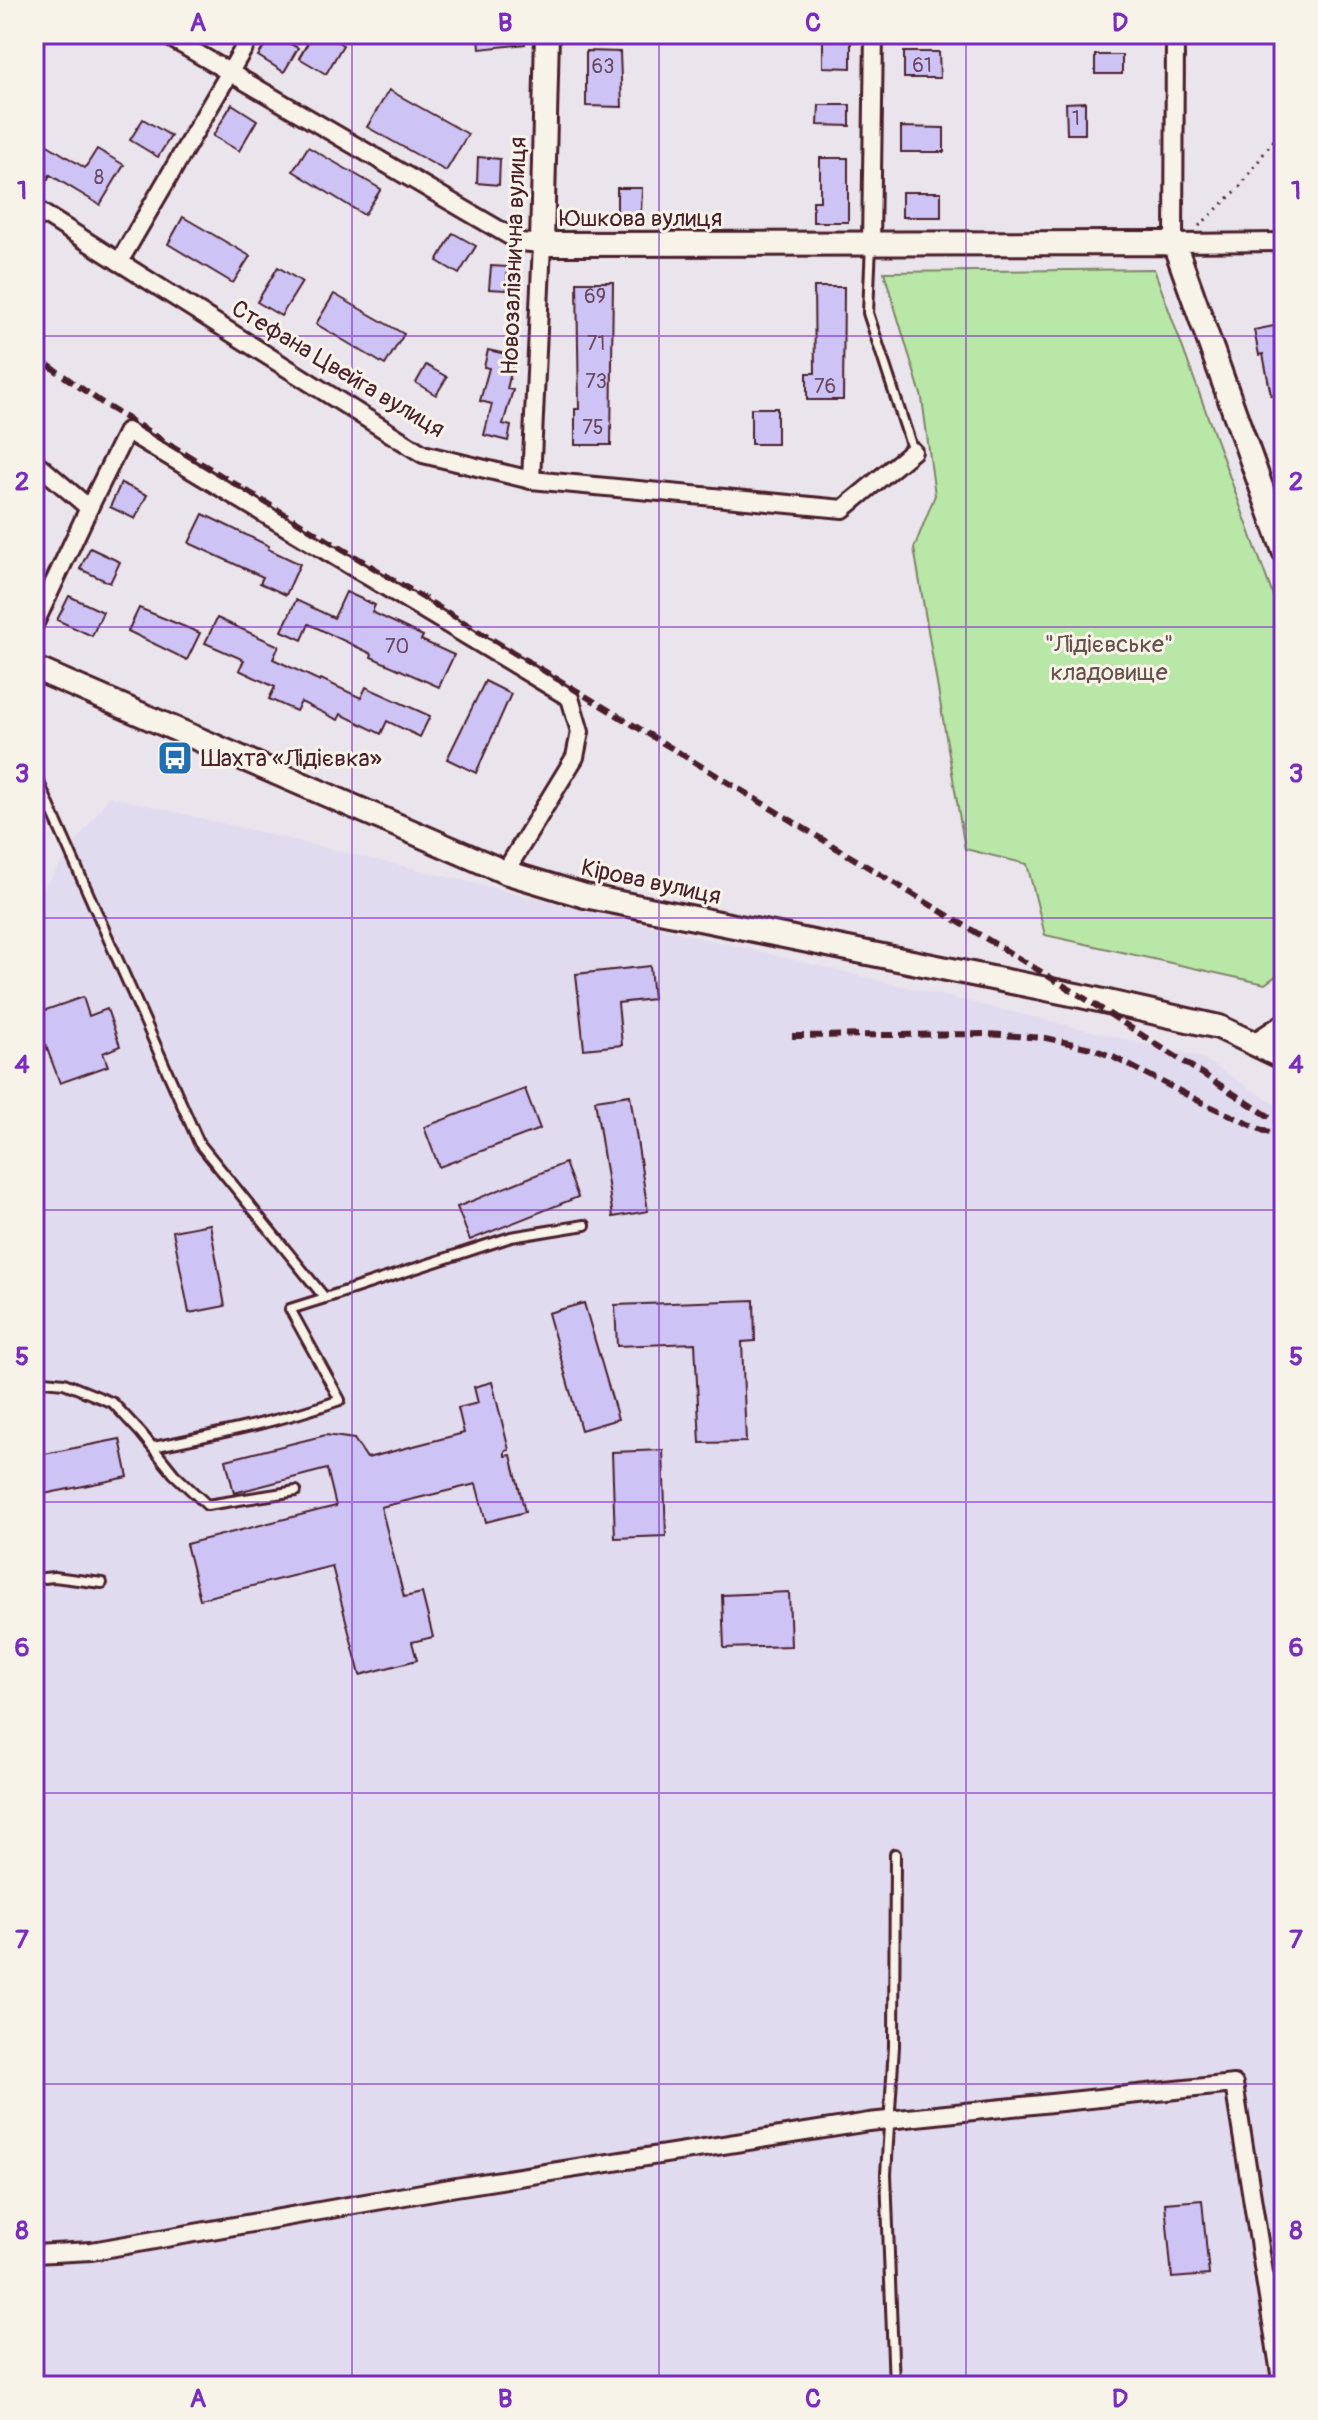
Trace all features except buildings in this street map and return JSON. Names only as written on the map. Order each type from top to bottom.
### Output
[{"type":"main road","name":"Новозалізнична вулиця","points":[[542,244],[547,34]]},
{"type":"main road","name":"Юшкова вулиця","points":[[542,244],[1174,243]]},
{"type":"main road","points":[[1174,243],[1284,551]]},
{"type":"main road","name":"Кірова вулиця","points":[[34,668],[505,872],[585,896],[1081,996],[1219,1027],[1284,1058]]},
{"type":"main road","points":[[1258,1043],[1284,1026]]},
{"type":"street","name":"Юшкова вулиця","points":[[164,34],[520,242],[542,244]]},
{"type":"street","points":[[119,262],[252,34]]},
{"type":"street","points":[[871,243],[874,34]]},
{"type":"street","points":[[1175,34],[1174,243],[1284,242]]},
{"type":"street","name":"Стефана Цвейга вулиця","points":[[34,208],[423,454],[531,480],[843,509],[913,451]]},
{"type":"street","name":"Новозалізнична вулиця","points":[[531,480],[542,244]]},
{"type":"street","points":[[34,625],[127,431],[570,698],[580,732],[575,757],[505,872]]},
{"type":"street","points":[[34,461],[89,508]]},
{"type":"street","points":[[34,2254],[92,2251],[456,2187],[869,2122],[1234,2084],[1282,2386]]},
{"type":"lane","points":[[871,243],[868,313],[913,451]]},
{"type":"lane","points":[[34,771],[199,1143],[325,1298]]},
{"type":"lane","points":[[153,1447],[234,1431],[340,1400],[290,1309],[511,1237],[585,1225]]},
{"type":"lane","points":[[34,1380],[64,1383],[113,1403],[174,1474],[207,1505],[296,1491]]},
{"type":"lane","points":[[34,1579],[54,1577],[102,1583]]},
{"type":"lane","points":[[894,2386],[886,2174],[894,2046],[895,1854]]},
{"type":"path","points":[[1174,243],[1199,226],[1240,187],[1284,125]]},
{"type":"shaded area","points":[[109,796],[1201,1057],[1284,1110],[1284,2386],[34,2386],[34,901]]},
{"type":"green space","name":"\"Лідієвське\" кладовище","points":[[1154,269],[1284,626],[1284,970],[1265,984],[1045,935],[1027,864],[965,849],[914,548],[935,495],[922,398],[884,272]]},
{"type":"railway","points":[[34,355],[108,407],[1081,996],[1284,1126]]},
{"type":"railway","points":[[792,1036],[986,1034],[1046,1038],[1091,1048],[1113,1057],[1284,1140]]},
{"type":"place","name":"Шахта «Лідієвка»","points":[[175,758]]}]
